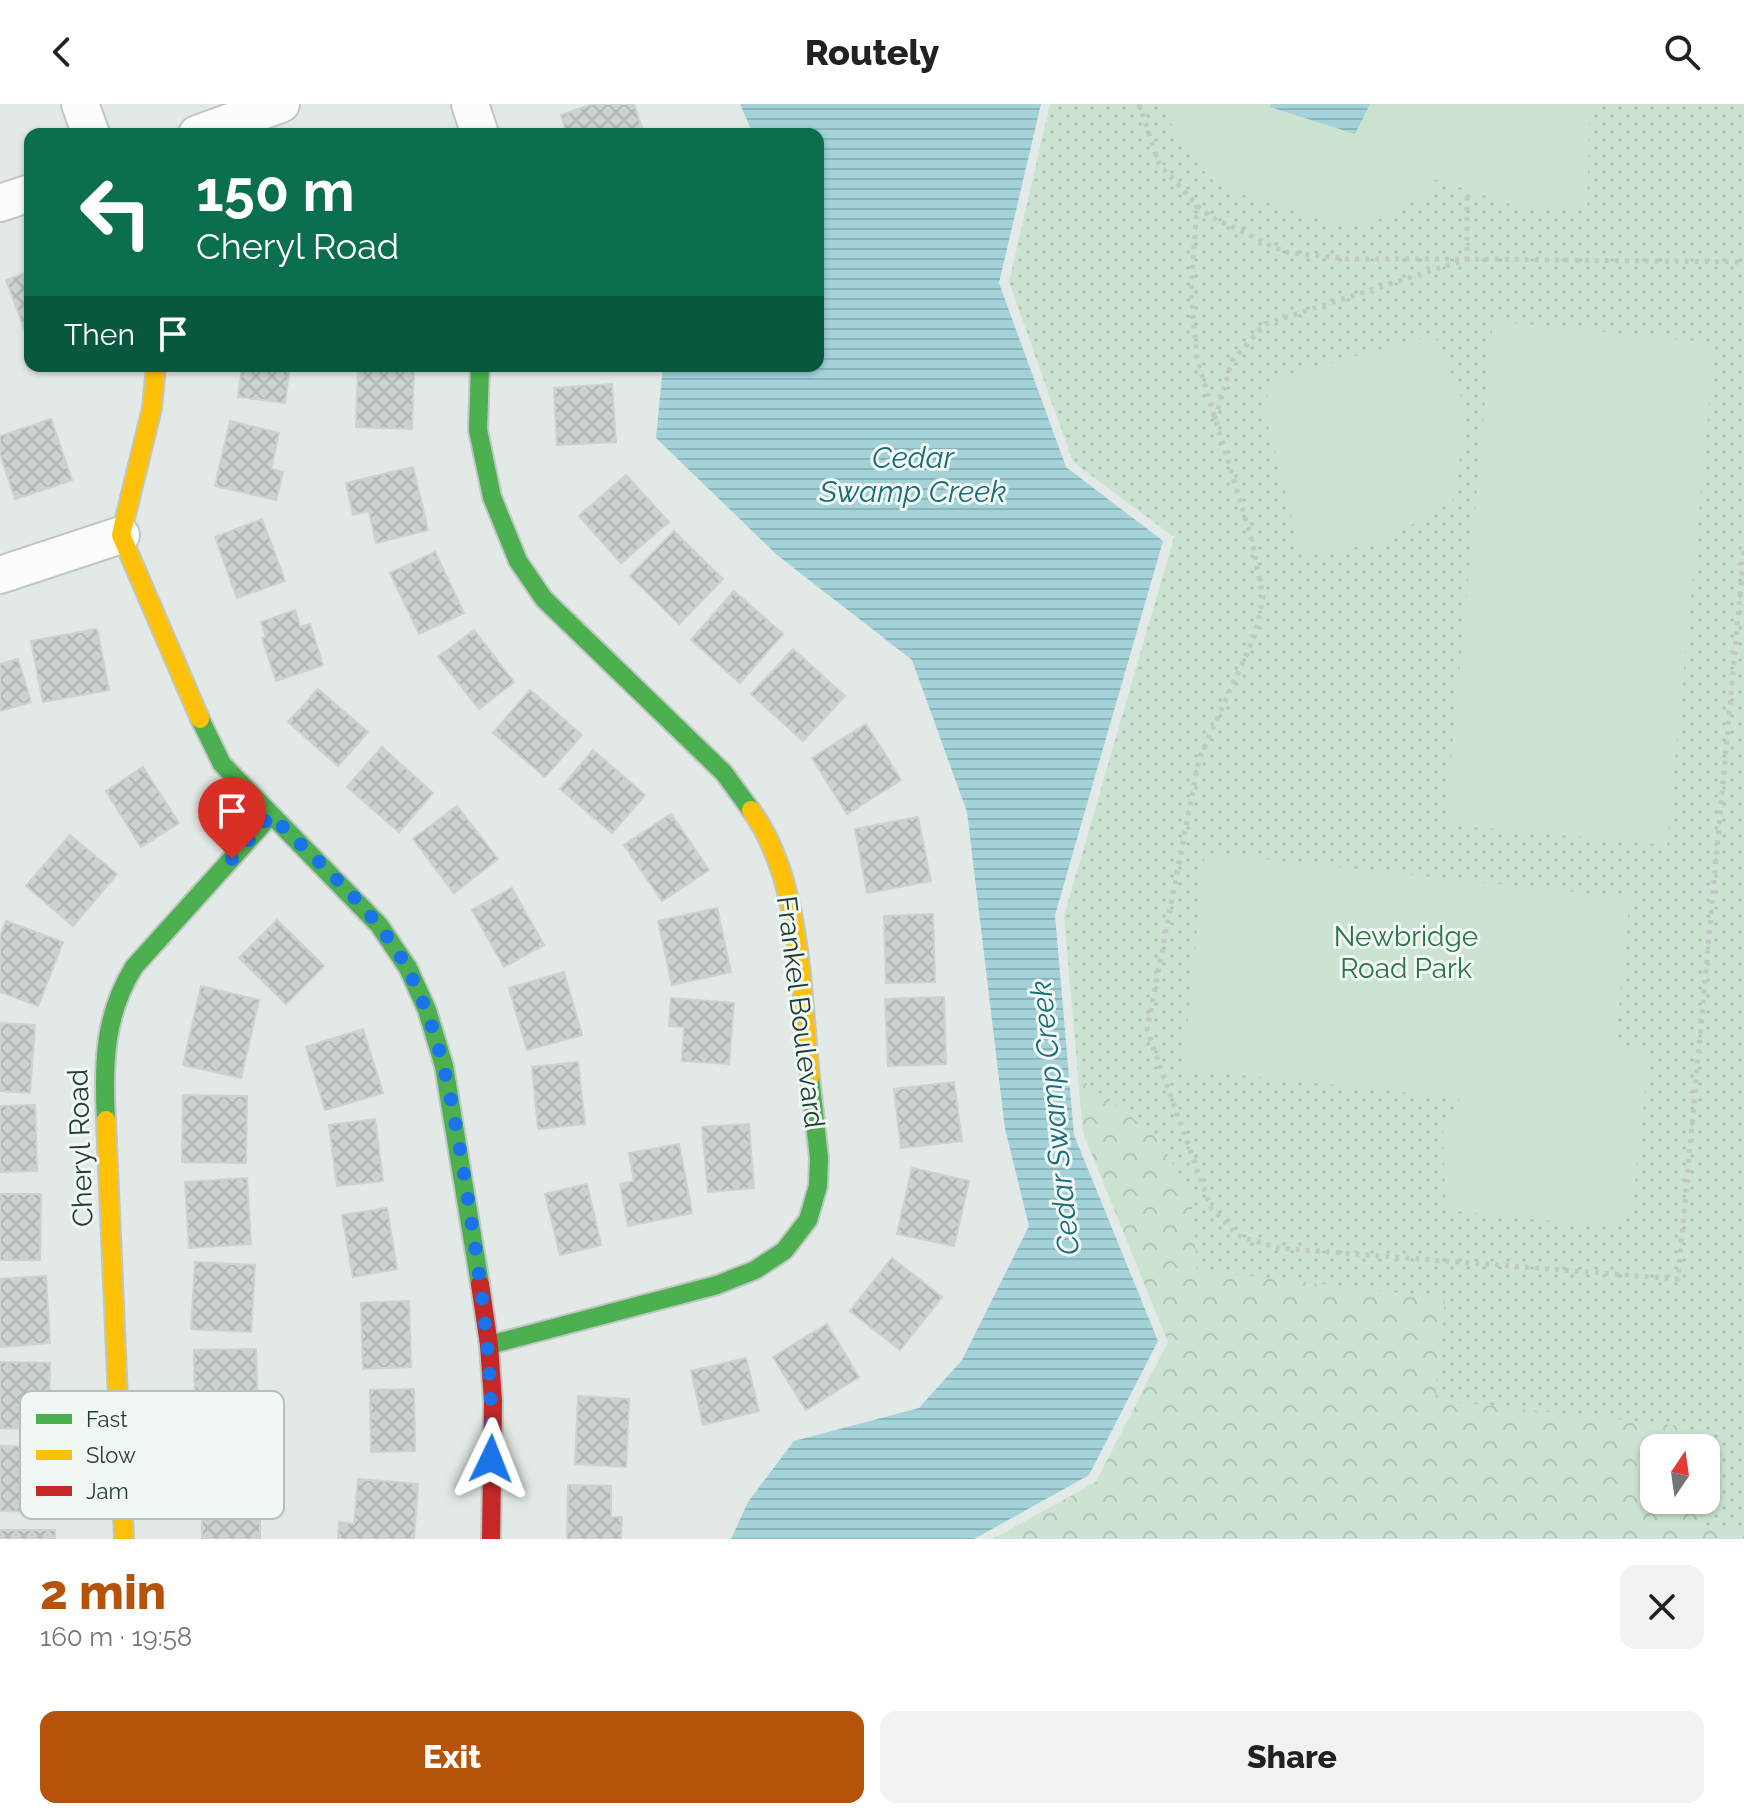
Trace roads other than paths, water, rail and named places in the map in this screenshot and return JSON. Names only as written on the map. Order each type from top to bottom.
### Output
[{"type":"street","points":[[80,104],[89,128]]},
{"type":"street","points":[[214,128],[281,104]]},
{"type":"street","points":[[470,104],[478,128]]},
{"type":"street","points":[[0,203],[24,195]]},
{"type":"street","points":[[155,372],[152,408],[121,535],[209,741],[222,764],[379,925],[408,968],[427,1010],[444,1066],[489,1345],[493,1401],[491,1539]]},
{"type":"street","name":"Frankel Boulevard","points":[[479,372],[478,430],[492,497],[518,561],[544,599],[724,773],[762,825],[776,853],[791,900],[819,1169],[810,1219],[782,1253],[757,1269],[714,1285],[489,1345]]},
{"type":"street","points":[[0,575],[121,535]]},
{"type":"street","name":"Cheryl Road","points":[[118,1391],[104,1081],[106,1030],[120,987],[134,967],[271,815]]},
{"type":"street","name":"Cheryl Road","points":[[123,1519],[124,1539]]},
{"type":"water","name":"Cedar Swamp Creek","points":[[740,104],[1041,104],[999,283],[1066,467],[1163,541],[1055,915],[1074,1135],[1158,1341],[1089,1475],[974,1539],[731,1539],[748,1502],[794,1441],[919,1408],[962,1360],[1029,1226],[1005,1129],[967,812],[912,660],[777,555],[656,438],[662,372],[824,372],[824,128],[750,128]]},
{"type":"water","points":[[1271,104],[1370,104],[1355,134],[1270,107]]},
{"type":"park label","name":"Newbridge Road Park","points":[[1406,952]]}]
